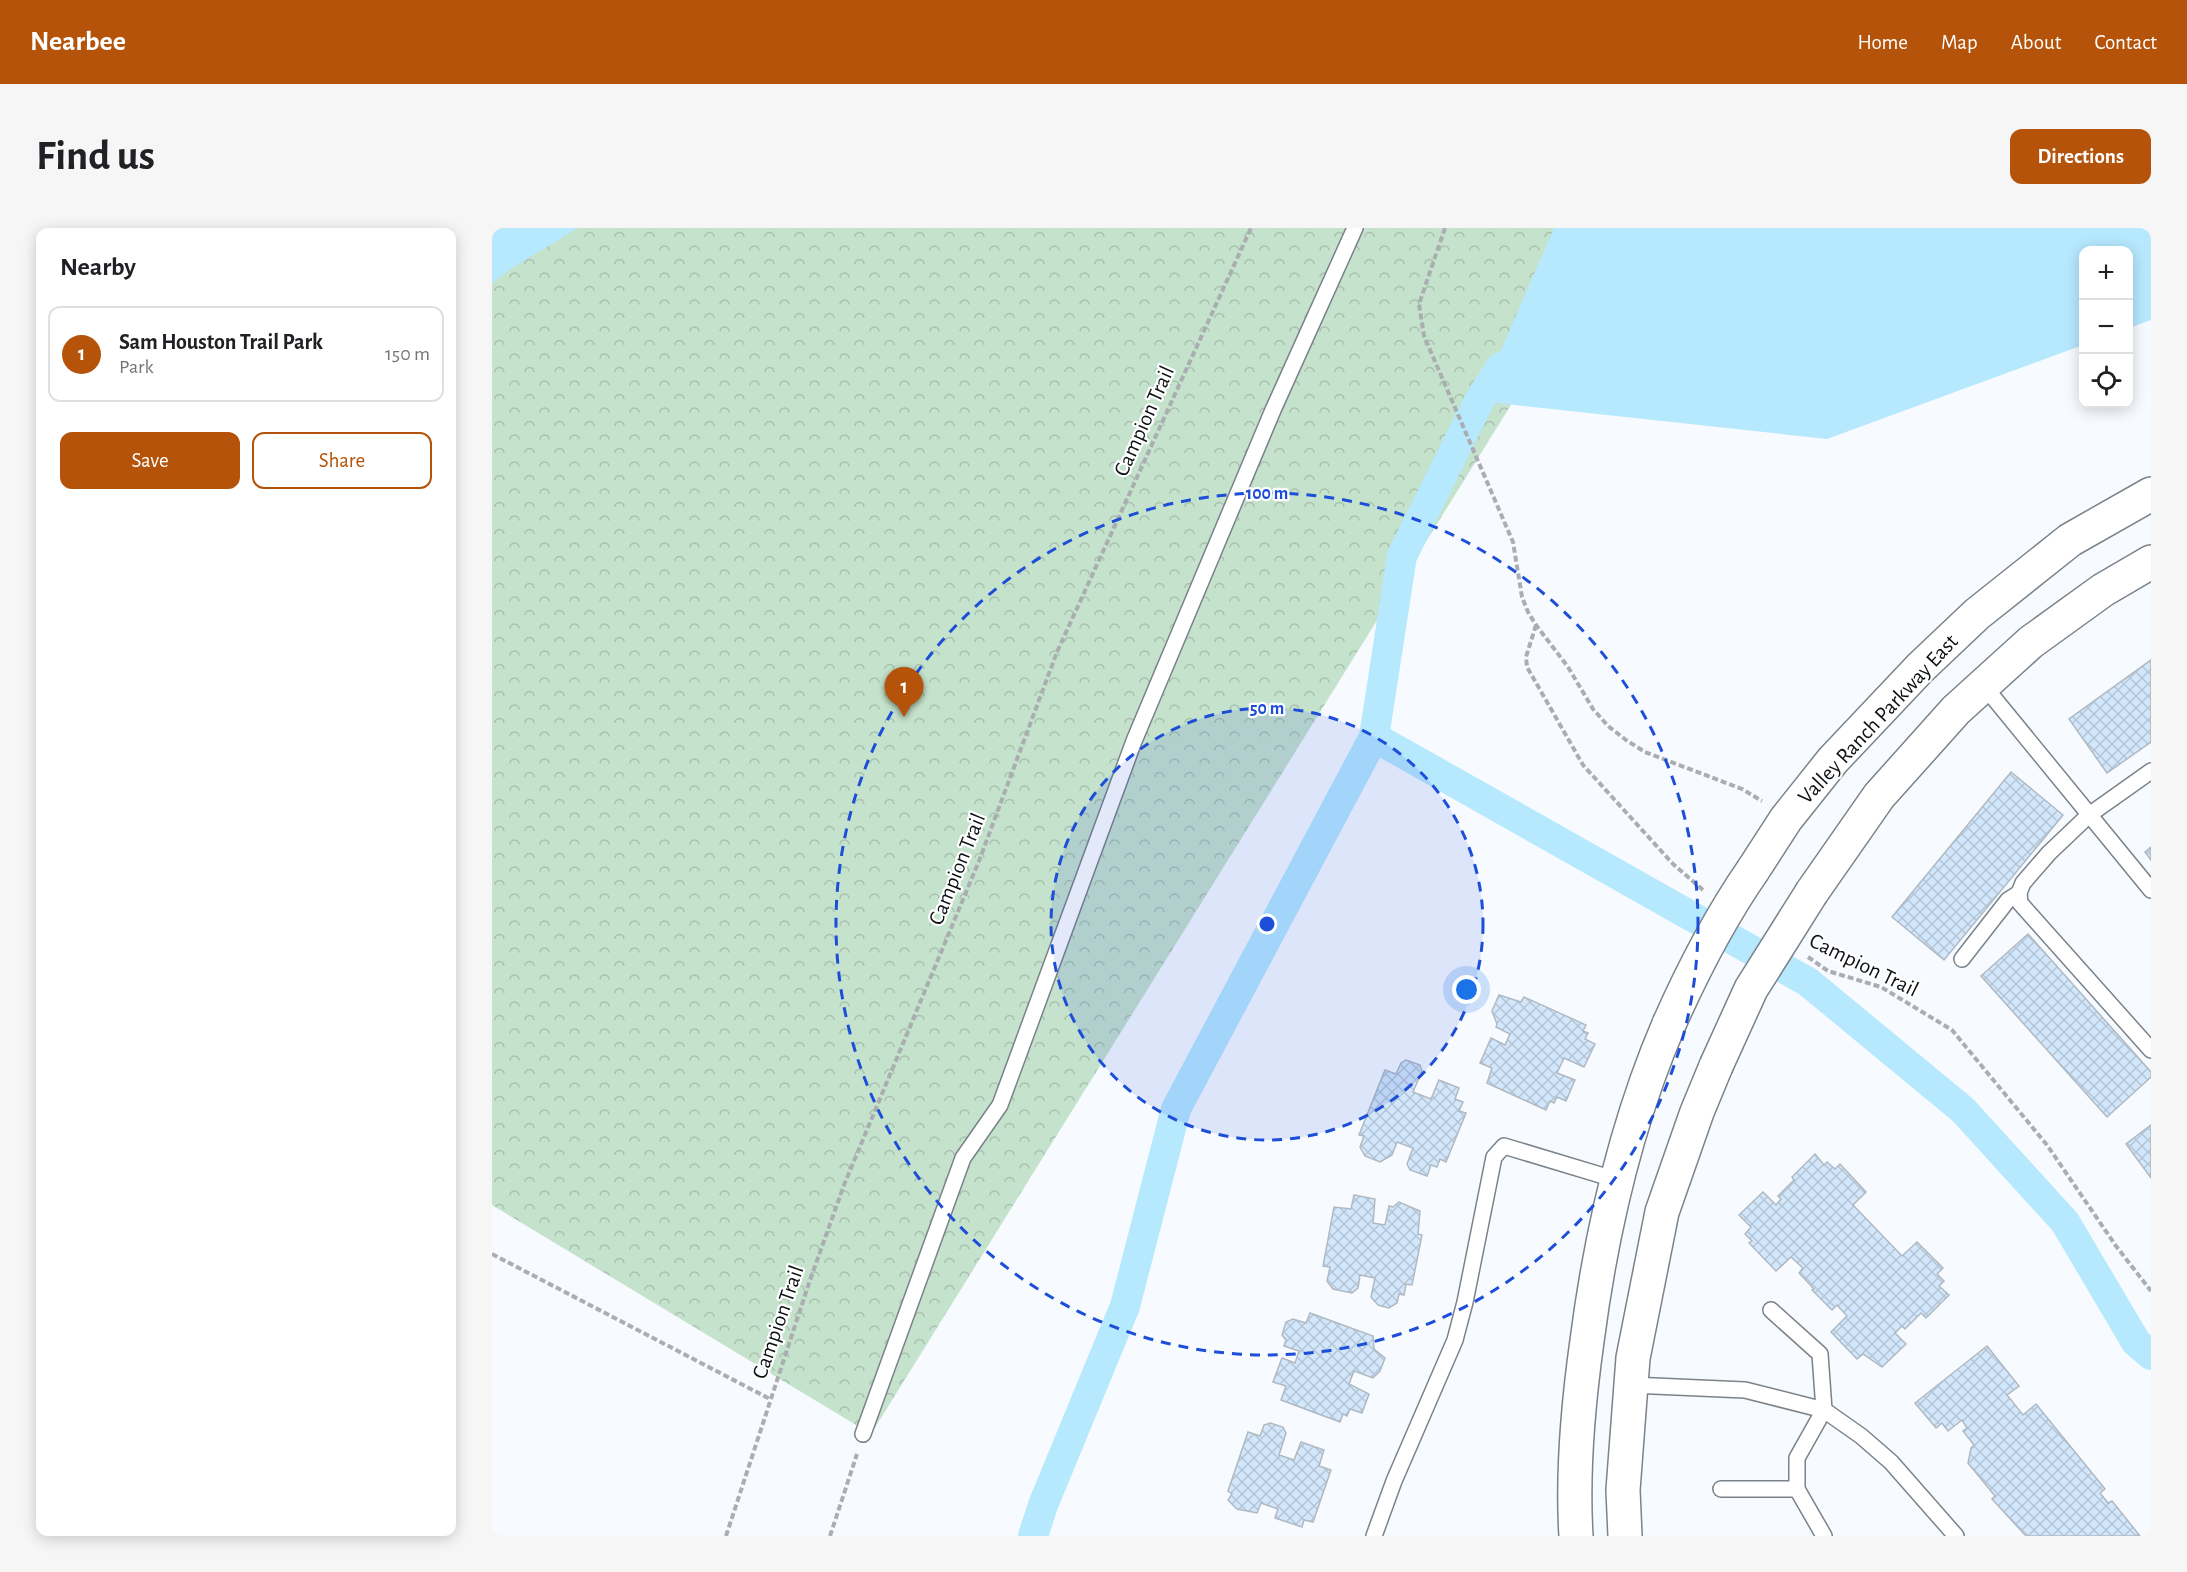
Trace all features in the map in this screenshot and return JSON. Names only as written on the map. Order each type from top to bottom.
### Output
[{"type":"main road","name":"Valley Ranch Parkway East","points":[[1576,1536],[1574,1493],[1581,1380],[1594,1287],[1617,1179],[1648,1072],[1705,948],[1731,902],[1786,819],[1833,760],[1920,668],[1977,614],[2070,540],[2151,494]]},
{"type":"main road","points":[[1625,1536],[1623,1490],[1633,1358],[1662,1212],[1697,1112],[1751,989],[1812,892],[1879,796],[1956,710],[2031,642],[2103,590],[2151,562]]},
{"type":"main road","points":[[1581,1380],[1631,1385]]},
{"type":"lane","points":[[863,1434],[963,1158],[1000,1105],[1138,729],[1273,410],[1355,228]]},
{"type":"lane","points":[[1984,686],[2151,890]]},
{"type":"lane","points":[[2151,771],[2089,815],[2049,853],[2023,883],[2019,893],[2020,903],[2151,1050]]},
{"type":"lane","points":[[1962,959],[2008,900],[2019,893]]},
{"type":"lane","points":[[1374,1536],[1394,1481],[1455,1340],[1465,1302],[1494,1157],[1503,1146],[1617,1179]]},
{"type":"lane","points":[[1771,1310],[1820,1354],[1824,1410],[1797,1458],[1797,1489],[1824,1536]]},
{"type":"lane","points":[[1631,1385],[1745,1390],[1824,1410],[1861,1436],[1891,1462],[1956,1536]]},
{"type":"lane","points":[[1721,1489],[1797,1489]]},
{"type":"path","name":"Campion Trail","points":[[726,1536],[770,1399],[844,1185],[979,861],[1057,652],[1251,228]]},
{"type":"path","points":[[1445,228],[1419,304],[1425,336],[1497,510],[1513,542],[1522,597],[1528,612],[1569,667],[1593,709],[1608,726],[1645,752],[1743,789],[1768,805]]},
{"type":"path","points":[[1536,625],[1526,657],[1527,667],[1583,765],[1673,864],[1711,895]]},
{"type":"path","name":"Campion Trail","points":[[1799,952],[1828,971],[1881,987],[1952,1030],[2048,1145],[2116,1246],[2151,1291]]},
{"type":"path","points":[[492,1254],[770,1399]]},
{"type":"path","points":[[830,1536],[863,1434]]},
{"type":"green space","points":[[492,228],[1621,228],[871,1434],[492,1205]]},
{"type":"water","points":[[492,228],[578,228],[512,268],[492,283]]},
{"type":"water","points":[[1554,228],[2151,228],[2151,320],[2133,327],[2133,246],[2079,246],[2079,346],[1827,439],[1479,401]]},
{"type":"building","points":[[2151,660],[2151,742],[2107,773],[2069,719]]},
{"type":"building","points":[[2011,772],[2063,815],[1944,960],[1892,917]]},
{"type":"building","points":[[2151,847],[2151,860],[2145,852]]},
{"type":"building","points":[[2028,934],[2151,1072],[2151,1077],[2107,1117],[1981,976]]},
{"type":"building","points":[[1499,995],[1521,1002],[1524,997],[1586,1025],[1583,1031],[1588,1033],[1585,1039],[1595,1044],[1584,1067],[1564,1058],[1557,1073],[1575,1080],[1566,1101],[1557,1097],[1554,1103],[1550,1101],[1546,1110],[1487,1083],[1492,1068],[1480,1063],[1491,1038],[1505,1045],[1510,1034],[1496,1027],[1492,1011]]},
{"type":"building","points":[[1406,1060],[1420,1065],[1422,1071],[1413,1092],[1431,1099],[1439,1080],[1459,1088],[1455,1099],[1463,1102],[1459,1111],[1466,1113],[1446,1162],[1440,1159],[1437,1167],[1431,1165],[1427,1176],[1410,1170],[1407,1164],[1413,1148],[1397,1142],[1392,1155],[1380,1162],[1365,1156],[1360,1147],[1364,1136],[1359,1135],[1385,1070],[1396,1074],[1401,1063]]},
{"type":"building","points":[[2151,1125],[2151,1178],[2126,1144]]},
{"type":"building","points":[[1815,1154],[1824,1165],[1827,1162],[1835,1169],[1840,1164],[1866,1192],[1853,1205],[1902,1256],[1917,1242],[1943,1268],[1937,1274],[1944,1281],[1939,1286],[1949,1295],[1926,1318],[1921,1313],[1905,1329],[1902,1326],[1895,1333],[1906,1344],[1882,1367],[1863,1354],[1857,1359],[1831,1332],[1847,1316],[1837,1305],[1832,1310],[1812,1290],[1814,1289],[1799,1273],[1803,1268],[1791,1257],[1776,1271],[1749,1243],[1752,1241],[1745,1234],[1751,1227],[1739,1215],[1763,1192],[1776,1205],[1781,1199],[1778,1196],[1794,1180],[1792,1177]]},
{"type":"building","points":[[1354,1195],[1375,1199],[1373,1223],[1385,1225],[1389,1206],[1393,1207],[1399,1202],[1420,1211],[1418,1234],[1422,1235],[1412,1285],[1406,1284],[1404,1295],[1399,1294],[1397,1303],[1389,1308],[1378,1305],[1371,1297],[1375,1278],[1360,1275],[1358,1288],[1352,1293],[1333,1289],[1327,1281],[1330,1267],[1323,1266],[1334,1207],[1351,1209]]},
{"type":"building","points":[[1310,1313],[1373,1336],[1374,1349],[1385,1358],[1380,1371],[1373,1378],[1354,1371],[1349,1384],[1369,1394],[1362,1413],[1350,1409],[1347,1416],[1343,1414],[1340,1422],[1281,1400],[1286,1386],[1273,1382],[1282,1358],[1295,1363],[1299,1351],[1284,1346],[1286,1340],[1282,1335],[1286,1322],[1293,1319],[1306,1323]]},
{"type":"building","points":[[1987,1346],[2019,1386],[2007,1395],[2023,1415],[2036,1404],[2105,1489],[2100,1493],[2108,1503],[2112,1501],[2140,1536],[2026,1536],[1992,1499],[1995,1496],[1968,1463],[1971,1448],[1974,1445],[1963,1431],[1967,1428],[1962,1420],[1948,1431],[1942,1423],[1936,1428],[1915,1403]]},
{"type":"building","points":[[1270,1423],[1283,1427],[1286,1433],[1279,1455],[1294,1460],[1301,1442],[1324,1450],[1319,1466],[1331,1470],[1313,1522],[1304,1520],[1302,1527],[1275,1518],[1278,1509],[1261,1503],[1257,1513],[1237,1509],[1228,1500],[1232,1494],[1228,1491],[1248,1432],[1260,1436],[1264,1425]]},
{"type":"waterway","points":[[1033,1536],[1043,1505],[1125,1306],[1176,1109],[1374,737],[1402,556],[1479,401],[1501,367]]},
{"type":"waterway","points":[[1374,737],[1808,982],[1963,1110],[2065,1222],[2136,1342],[2151,1355]]},
{"type":"place","name":"Sam Houston Trail Park","points":[[904,717]]}]
